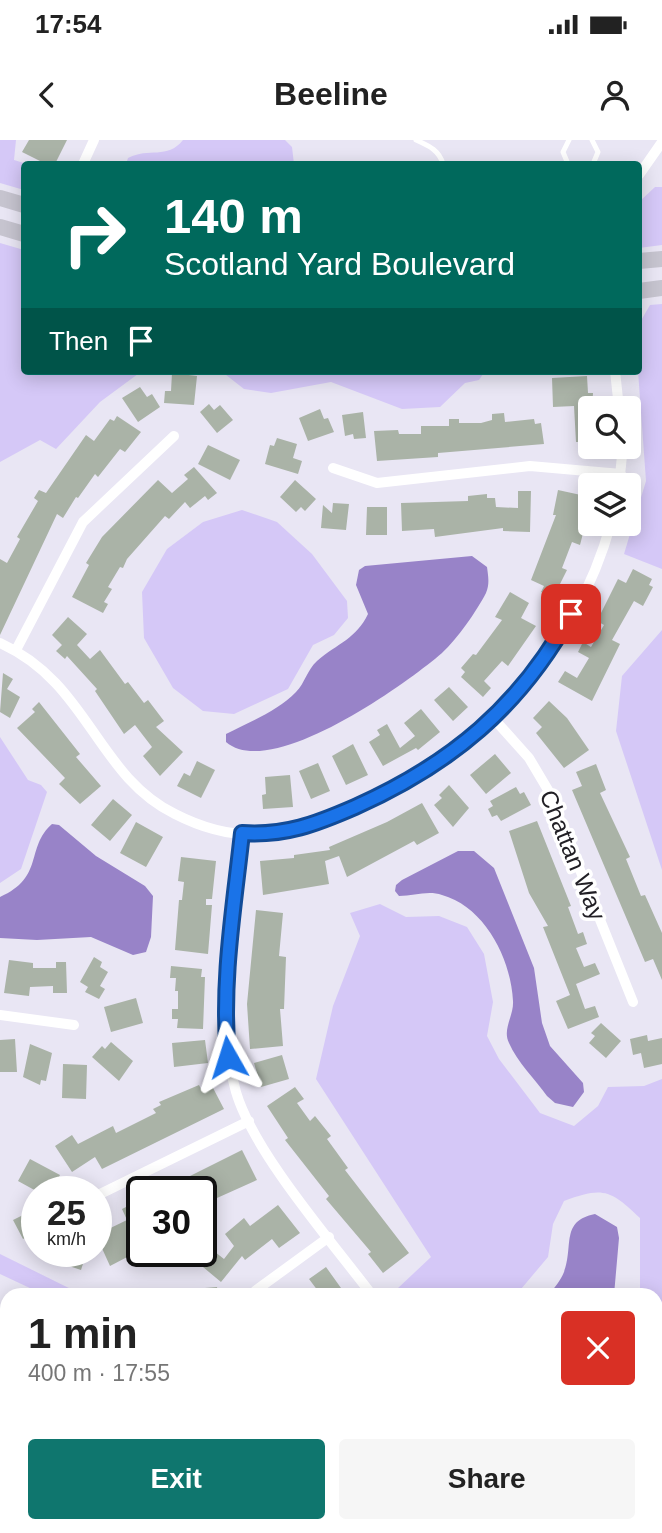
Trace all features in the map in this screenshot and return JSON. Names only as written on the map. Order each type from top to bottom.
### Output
[{"type":"main road","points":[[0,198],[21,204]]},
{"type":"main road","points":[[0,227],[21,233]]},
{"type":"main road","points":[[642,261],[662,259]]},
{"type":"main road","points":[[642,291],[662,288]]},
{"type":"street","points":[[84,161],[94,140]]},
{"type":"street","points":[[642,172],[662,142]]},
{"type":"street","points":[[615,375],[618,396]]},
{"type":"street","points":[[16,650],[83,522],[174,436]]},
{"type":"street","points":[[333,468],[377,483],[530,466],[578,473]]},
{"type":"street","points":[[0,643],[16,650],[57,682],[75,702],[127,778],[150,799],[200,824],[242,833],[295,831],[414,778],[494,719],[559,637],[583,592],[606,536]]},
{"type":"street","name":"Chattan Way","points":[[494,719],[529,758],[548,790],[633,1003]]},
{"type":"street","points":[[242,833],[231,921],[225,1020],[237,1094],[265,1151],[367,1288]]},
{"type":"street","points":[[0,1015],[74,1025]]},
{"type":"street","points":[[112,1188],[249,1121]]},
{"type":"street","points":[[260,1288],[328,1237]]},
{"type":"lane","points":[[416,140],[431,146],[442,161]]},
{"type":"lane","points":[[567,161],[563,152],[569,140]]},
{"type":"lane","points":[[593,140],[598,152],[594,161]]},
{"type":"shaded area","points":[[0,140],[16,140],[14,160],[21,162],[21,189],[0,183]]},
{"type":"shaded area","points":[[183,140],[285,140],[292,147],[294,161],[127,161],[136,155],[164,152]]},
{"type":"shaded area","points":[[655,187],[662,187],[662,245],[642,248],[642,199]]},
{"type":"shaded area","points":[[0,243],[21,249],[21,375],[137,375],[100,402],[56,449],[40,440],[0,462]]},
{"type":"shaded area","points":[[662,304],[662,569],[624,554],[629,536],[641,536],[641,498],[646,481],[638,375],[642,375],[642,319],[650,305]]},
{"type":"shaded area","points":[[226,375],[482,375],[479,380],[465,383],[440,407],[402,409],[331,382],[271,393],[244,389]]},
{"type":"shaded area","points":[[242,510],[277,522],[312,554],[347,601],[348,618],[334,635],[313,645],[288,689],[234,714],[203,711],[173,688],[144,638],[142,592],[167,549],[203,522]]},
{"type":"shaded area","points":[[472,556],[487,567],[486,593],[454,640],[424,667],[370,705],[305,739],[274,749],[247,751],[226,742],[226,734],[263,716],[289,699],[317,661],[358,629],[368,614],[356,585],[359,570],[365,566]]},
{"type":"shaded area","points":[[662,630],[662,870],[616,731],[622,676]]},
{"type":"shaded area","points":[[0,737],[28,780],[41,785],[47,792],[21,869],[0,883]]},
{"type":"shaded area","points":[[52,824],[59,825],[96,856],[145,886],[153,896],[151,937],[146,952],[133,955],[91,937],[37,940],[0,938],[0,897],[23,881],[44,833]]},
{"type":"shaded area","points":[[458,851],[474,851],[494,868],[534,968],[542,1023],[550,1046],[583,1083],[584,1092],[573,1107],[555,1103],[547,1096],[512,1050],[507,1038],[513,1007],[511,985],[501,952],[483,923],[457,901],[442,895],[426,893],[399,896],[395,891],[396,885],[402,880]]},
{"type":"shaded area","points":[[380,904],[406,917],[439,916],[467,927],[484,954],[493,1002],[487,1036],[499,1059],[540,1113],[574,1126],[598,1106],[608,1087],[644,1086],[662,1079],[662,1288],[640,1288],[640,1218],[613,1196],[598,1192],[564,1201],[553,1224],[548,1257],[522,1288],[398,1288],[431,1257],[316,1079],[333,1006],[360,936],[350,913]]},
{"type":"shaded area","points":[[595,1214],[617,1227],[619,1238],[615,1288],[554,1288],[564,1272],[572,1229],[584,1217]]},
{"type":"shaded area","points":[[0,1254],[21,1264],[21,1267],[26,1267],[69,1288],[30,1288],[0,1274]]},
{"type":"building","points":[[29,140],[67,140],[56,161],[40,161],[22,152]]},
{"type":"building","points":[[172,375],[197,376],[194,405],[164,403],[165,391],[171,391]]},
{"type":"building","points":[[587,376],[588,393],[593,393],[593,396],[578,396],[578,442],[574,406],[553,407],[552,378]]},
{"type":"building","points":[[140,387],[147,397],[152,394],[160,407],[138,422],[122,398]]},
{"type":"building","points":[[209,404],[214,410],[220,405],[233,420],[217,433],[200,412]]},
{"type":"building","points":[[320,409],[324,419],[328,418],[334,432],[308,441],[299,418]]},
{"type":"building","points":[[363,412],[366,438],[354,439],[353,434],[345,436],[342,415]]},
{"type":"building","points":[[504,413],[505,422],[534,419],[535,424],[541,423],[544,444],[438,453],[438,457],[377,461],[374,431],[398,430],[399,434],[421,434],[421,426],[449,426],[449,419],[459,419],[459,423],[481,423],[492,420],[492,414]]},
{"type":"building","points":[[117,416],[141,432],[125,452],[120,449],[98,477],[95,474],[63,518],[57,514],[0,635],[0,559],[7,563],[20,539],[17,537],[38,501],[34,498],[39,490],[46,493],[86,435],[94,441],[110,419],[114,421]]},
{"type":"building","points":[[277,438],[297,444],[293,458],[302,461],[298,474],[265,464],[270,445],[274,446]]},
{"type":"building","points":[[208,445],[240,460],[230,480],[198,464]]},
{"type":"building","points":[[194,467],[217,493],[208,500],[205,496],[190,508],[185,502],[169,519],[165,516],[127,559],[123,568],[120,567],[108,587],[112,589],[104,602],[108,604],[103,613],[72,597],[89,565],[86,563],[102,537],[158,480],[172,493],[188,479],[184,475]]},
{"type":"building","points":[[295,480],[316,499],[305,511],[301,507],[296,512],[280,497]]},
{"type":"building","points":[[558,490],[578,494],[578,536],[582,536],[580,545],[572,542],[562,568],[567,570],[553,598],[541,592],[544,586],[531,580],[556,515],[553,515]]},
{"type":"building","points":[[518,491],[531,491],[530,532],[503,531],[503,528],[435,537],[434,529],[402,531],[401,503],[468,501],[468,496],[487,494],[487,498],[495,498],[496,507],[518,508]]},
{"type":"building","points":[[333,503],[349,504],[346,530],[321,528],[323,505],[332,513]]},
{"type":"building","points":[[367,507],[387,507],[387,535],[366,535]]},
{"type":"building","points":[[633,569],[652,579],[649,585],[653,587],[643,606],[634,601],[612,640],[620,644],[592,701],[558,682],[565,671],[577,678],[589,658],[578,652],[583,642],[591,647],[604,625],[597,621],[618,579],[626,583]]},
{"type":"building","points":[[510,592],[529,603],[521,618],[536,626],[508,666],[502,661],[484,681],[491,688],[483,697],[461,677],[465,672],[461,668],[473,654],[476,655],[502,620],[495,617]]},
{"type":"building","points":[[68,617],[87,634],[77,645],[90,659],[100,650],[125,684],[128,682],[144,703],[148,700],[164,721],[156,727],[183,752],[160,776],[143,756],[152,747],[135,725],[124,734],[95,691],[97,689],[67,656],[65,659],[56,651],[62,645],[52,635]]},
{"type":"building","points":[[3,673],[13,679],[7,689],[20,697],[10,718],[0,712]]},
{"type":"building","points":[[449,687],[468,707],[453,721],[434,700]]},
{"type":"building","points":[[549,701],[567,718],[589,750],[564,768],[536,733],[542,727],[533,718]]},
{"type":"building","points":[[39,702],[80,754],[76,757],[101,786],[80,804],[59,784],[65,778],[17,728],[35,712],[32,709]]},
{"type":"building","points":[[421,709],[440,732],[418,750],[416,748],[383,766],[369,742],[380,735],[377,730],[387,724],[400,748],[415,736],[404,723]]},
{"type":"building","points":[[353,744],[368,775],[346,785],[332,756]]},
{"type":"building","points":[[495,754],[511,773],[486,794],[470,775]]},
{"type":"building","points":[[197,761],[215,770],[201,798],[177,786],[184,773],[190,776]]},
{"type":"building","points":[[318,763],[330,791],[311,799],[299,771]]},
{"type":"building","points":[[596,764],[606,790],[600,793],[630,857],[626,859],[641,896],[645,895],[662,933],[662,980],[653,959],[645,962],[572,790],[582,786],[576,772]]},
{"type":"building","points":[[290,775],[293,807],[263,809],[265,777]]},
{"type":"building","points":[[449,785],[469,808],[453,827],[434,805],[442,798],[439,795]]},
{"type":"building","points":[[516,787],[520,794],[524,792],[531,805],[501,821],[497,815],[492,817],[488,809],[493,806],[490,801]]},
{"type":"building","points":[[113,799],[132,815],[110,841],[91,825]]},
{"type":"building","points":[[422,803],[439,833],[417,845],[414,841],[347,877],[339,856],[325,861],[329,884],[263,895],[260,861],[294,858],[294,855],[330,850],[329,847],[387,822]]},
{"type":"building","points":[[537,821],[571,906],[568,907],[578,934],[583,932],[587,944],[576,948],[584,967],[595,963],[600,974],[576,984],[585,1009],[595,1006],[599,1017],[568,1029],[556,1001],[570,995],[543,927],[548,926],[529,893],[509,831]]},
{"type":"building","points":[[136,822],[163,837],[146,867],[120,853]]},
{"type":"building","points":[[181,857],[216,861],[212,899],[206,899],[206,905],[212,905],[208,954],[175,950],[179,900],[182,900],[184,882],[178,881]]},
{"type":"building","points":[[256,910],[283,913],[279,956],[286,957],[284,1009],[280,1009],[283,1046],[250,1049],[247,1004]]},
{"type":"building","points":[[94,957],[102,962],[100,967],[108,972],[100,986],[105,989],[99,999],[85,992],[88,987],[80,982]]},
{"type":"building","points":[[9,960],[33,963],[33,968],[56,968],[56,962],[66,962],[67,993],[53,993],[53,986],[30,987],[29,996],[4,993]]},
{"type":"building","points":[[171,966],[202,969],[201,977],[205,977],[203,1029],[177,1028],[178,1019],[172,1019],[172,1009],[178,1009],[178,991],[175,991],[176,978],[170,978]]},
{"type":"building","points":[[136,998],[143,1023],[111,1032],[104,1007]]},
{"type":"building","points":[[601,1023],[621,1041],[606,1058],[589,1043],[595,1036],[591,1033]]},
{"type":"building","points":[[647,1035],[648,1041],[662,1038],[662,1064],[644,1068],[641,1053],[633,1055],[630,1039]]},
{"type":"building","points":[[15,1039],[17,1072],[0,1072],[0,1040]]},
{"type":"building","points":[[205,1040],[208,1063],[174,1067],[172,1043]]},
{"type":"building","points":[[111,1042],[133,1061],[119,1081],[92,1057],[102,1046],[105,1049]]},
{"type":"building","points":[[30,1044],[52,1053],[46,1081],[41,1080],[40,1085],[23,1077]]},
{"type":"building","points":[[282,1055],[289,1079],[261,1087],[254,1063]]},
{"type":"building","points":[[63,1064],[87,1065],[86,1099],[62,1098]]},
{"type":"building","points":[[199,1085],[202,1091],[212,1086],[224,1109],[102,1169],[95,1157],[72,1172],[55,1146],[72,1135],[78,1144],[113,1126],[116,1133],[156,1113],[153,1109],[161,1105],[159,1102]]},
{"type":"building","points":[[295,1087],[304,1099],[297,1103],[310,1121],[315,1116],[331,1136],[327,1139],[348,1168],[345,1170],[409,1253],[383,1273],[368,1254],[371,1252],[326,1199],[329,1196],[285,1140],[288,1138],[267,1106]]},
{"type":"building","points":[[242,1150],[257,1180],[217,1198],[217,1176],[190,1176]]},
{"type":"building","points":[[30,1159],[60,1175],[21,1176],[21,1183],[18,1181]]},
{"type":"building","points":[[278,1205],[300,1233],[279,1248],[272,1239],[245,1260],[242,1256],[221,1282],[203,1267],[217,1267],[217,1254],[224,1259],[234,1246],[225,1234],[244,1218],[250,1226]]},
{"type":"building","points":[[21,1216],[21,1235],[13,1220]]},
{"type":"building","points":[[126,1220],[126,1258],[112,1265],[112,1227]]},
{"type":"building","points":[[326,1267],[341,1288],[316,1288],[309,1279]]},
{"type":"route","points":[[228,1057],[225,1020],[231,921],[242,833],[276,834],[313,826],[414,778],[471,739],[494,719],[532,674],[559,637],[571,614]]}]
